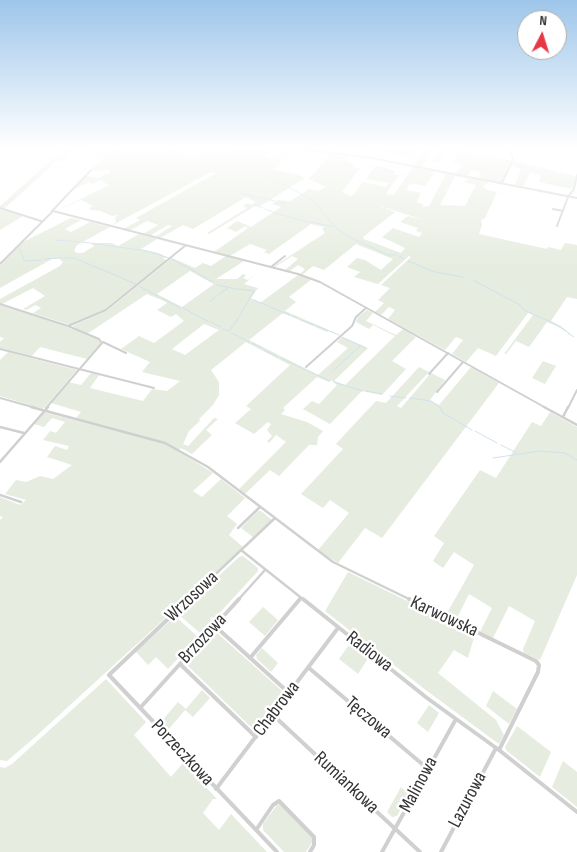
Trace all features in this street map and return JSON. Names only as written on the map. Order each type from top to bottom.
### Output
[{"type":"street","points":[[0,264],[74,188]]},
{"type":"street","points":[[529,188],[577,197]]},
{"type":"street","points":[[557,226],[570,195],[576,189]]},
{"type":"street","points":[[0,208],[38,221],[42,220]]},
{"type":"street","points":[[553,209],[563,211]]},
{"type":"street","points":[[52,211],[313,279],[577,425]]},
{"type":"street","points":[[68,326],[106,310],[186,245]]},
{"type":"street","points":[[271,267],[285,256]]},
{"type":"street","points":[[0,304],[68,326],[126,353]]},
{"type":"street","points":[[306,367],[352,326],[356,317],[366,308]]},
{"type":"street","points":[[0,462],[102,342]]},
{"type":"street","points":[[0,349],[154,388]]},
{"type":"street","points":[[429,374],[448,353]]},
{"type":"street","points":[[438,392],[463,362]]},
{"type":"street","points":[[563,417],[577,390]]},
{"type":"street","name":"Karwowska","points":[[0,398],[42,411],[161,441],[208,467],[318,552],[342,567],[536,661],[539,664],[538,672],[497,749]]},
{"type":"street","points":[[0,427],[24,433]]},
{"type":"street","points":[[0,495],[22,502]]},
{"type":"street","points":[[238,528],[260,507]]},
{"type":"street","name":"Wrzosowa","points":[[109,675],[275,519]]},
{"type":"street","name":"Radiowa","points":[[242,550],[338,628],[497,749]]},
{"type":"street","name":"Brzozowa","points":[[140,708],[265,570]]},
{"type":"street","points":[[250,658],[300,598]]},
{"type":"street","points":[[215,626],[290,693]]},
{"type":"street","name":"Chabrowa","points":[[216,789],[338,628]]},
{"type":"street","points":[[180,664],[256,737]]},
{"type":"street","name":"Tęczowa","points":[[309,668],[428,769]]},
{"type":"street","name":"Porzeczkowa","points":[[109,675],[277,852]]},
{"type":"street","name":"Rumiankowa","points":[[272,715],[420,852]]},
{"type":"street","name":"Malinowa","points":[[382,852],[456,719]]},
{"type":"street","points":[[497,749],[577,812]]},
{"type":"street","name":"Lazurowa","points":[[441,852],[497,749]]},
{"type":"street","points":[[256,830],[273,804],[279,802],[314,837],[314,845],[310,852]]},
{"type":"shaded area","points":[[20,188],[27,188],[4,209],[23,216],[0,230],[0,206]]},
{"type":"shaded area","points":[[103,188],[182,188],[111,226],[116,222],[115,218],[118,215],[112,216],[88,209],[93,206],[81,200],[56,211]]},
{"type":"shaded area","points":[[190,188],[290,188],[209,234],[207,233],[247,208],[243,206],[247,203],[252,205],[256,202],[246,197],[193,229],[183,225],[160,238],[155,237],[172,226],[168,225],[149,236],[143,234],[158,225],[147,221],[129,231],[123,229],[140,220],[136,218]]},
{"type":"shaded area","points":[[324,188],[345,188],[342,192],[352,196],[358,188],[390,188],[386,194],[394,195],[399,188],[407,188],[406,190],[421,193],[417,202],[424,205],[421,207],[429,206],[439,188],[449,188],[440,205],[465,206],[475,188],[485,188],[497,192],[485,218],[481,220],[482,225],[479,234],[547,249],[548,247],[561,250],[565,243],[577,245],[577,299],[567,297],[551,321],[561,326],[574,337],[561,328],[547,322],[529,347],[516,341],[504,354],[533,315],[528,313],[496,356],[478,348],[466,362],[452,354],[463,340],[456,337],[445,350],[388,319],[395,310],[389,307],[381,315],[375,312],[384,303],[378,300],[390,288],[381,285],[411,257],[409,256],[378,284],[354,277],[360,272],[347,267],[357,258],[365,260],[381,270],[393,259],[356,244],[324,270],[313,266],[302,275],[300,274],[305,269],[298,265],[290,271],[285,270],[298,259],[292,256],[273,267],[325,233],[322,229],[324,227],[311,224],[269,254],[264,252],[267,250],[250,244],[230,256],[214,252],[248,228],[245,226],[236,232],[227,228],[237,221],[251,227],[281,207],[272,204],[278,200],[290,201],[309,189],[318,191]],"holes":[[[374,204],[427,221],[408,216],[400,222],[418,228],[416,231],[422,233],[419,237],[393,228],[382,237],[405,248],[401,253],[363,237],[395,212]]]},
{"type":"shaded area","points":[[71,218],[81,220],[65,229],[71,232],[90,222],[110,227],[77,245],[74,251],[77,253],[83,253],[94,246],[91,243],[112,243],[118,246],[139,234],[157,239],[141,249],[159,253],[166,257],[163,259],[167,260],[105,310],[70,325],[33,313],[41,308],[36,305],[26,310],[23,309],[45,296],[33,288],[2,304],[0,303],[0,299],[60,266],[63,262],[60,258],[52,259],[0,288],[0,266],[23,242]]},
{"type":"shaded area","points":[[226,256],[244,261],[216,279],[237,279],[243,274],[246,275],[243,278],[248,280],[257,273],[244,284],[258,288],[251,298],[260,303],[298,275],[312,279],[289,297],[296,302],[285,311],[329,330],[327,332],[283,313],[249,340],[318,375],[348,348],[337,342],[342,337],[368,348],[334,381],[345,385],[395,336],[373,325],[369,329],[356,322],[358,317],[367,310],[373,313],[366,321],[396,335],[403,329],[416,337],[392,361],[406,369],[382,395],[362,391],[330,424],[303,409],[312,401],[319,404],[337,385],[331,380],[329,382],[317,377],[283,408],[285,410],[281,414],[307,422],[323,431],[318,437],[317,445],[309,445],[279,476],[270,470],[245,494],[239,489],[286,442],[276,435],[269,443],[267,441],[272,436],[267,430],[271,424],[268,422],[254,434],[235,423],[251,409],[246,406],[290,365],[246,342],[211,370],[219,382],[219,395],[213,405],[199,419],[200,421],[189,431],[183,444],[188,446],[214,418],[218,419],[206,430],[212,435],[192,454],[181,448],[178,451],[213,473],[193,491],[202,497],[221,479],[245,498],[227,516],[237,524],[229,535],[243,547],[34,738],[7,761],[0,760],[0,520],[3,517],[0,516],[0,497],[20,505],[26,500],[5,494],[16,480],[26,482],[40,476],[53,479],[72,465],[47,457],[55,446],[67,450],[69,446],[43,440],[50,431],[56,433],[65,422],[52,418],[44,427],[34,424],[43,412],[116,431],[76,418],[81,412],[51,403],[68,382],[81,385],[91,373],[99,375],[90,388],[143,401],[152,389],[167,391],[180,381],[142,372],[150,362],[121,349],[139,336],[154,343],[184,321],[176,314],[171,317],[157,310],[167,303],[164,301],[147,294],[87,334],[72,326],[107,311],[172,258],[195,268],[203,263],[211,266]],"holes":[[[190,271],[214,284],[182,307],[157,294]],[[204,324],[219,330],[185,355],[172,349]]]},
{"type":"shaded area","points":[[0,305],[52,321],[100,340],[101,343],[87,359],[40,347],[32,356],[0,348],[0,342],[4,338],[0,337]]},
{"type":"shaded area","points":[[8,352],[77,370],[43,409],[0,396],[0,360]]},
{"type":"shaded area","points":[[543,361],[556,366],[545,384],[532,378]]},
{"type":"shaded area","points":[[419,367],[429,372],[397,406],[401,408],[431,373],[445,380],[430,400],[439,405],[471,367],[499,383],[382,538],[365,528],[338,563],[318,550],[349,513],[330,500],[323,508],[301,494],[343,449],[336,444],[346,433],[376,401],[386,403]]},
{"type":"shaded area","points":[[550,412],[577,427],[577,575],[540,660],[524,653],[523,649],[535,621],[509,606],[493,638],[480,632],[492,608],[469,594],[456,620],[446,615],[474,565],[454,552],[443,568],[433,561],[444,543],[434,536],[480,470],[496,478],[532,422],[541,426]]},
{"type":"shaded area","points":[[258,511],[261,511],[272,520],[253,537],[241,528]]},
{"type":"shaded area","points":[[243,556],[258,568],[258,571],[214,619],[210,618],[212,621],[201,634],[178,614],[239,557]]},
{"type":"shaded area","points":[[348,572],[475,634],[468,658],[454,650],[438,673],[496,720],[504,735],[499,744],[427,691],[325,611]]},
{"type":"shaded area","points":[[263,607],[278,620],[265,636],[249,622]]},
{"type":"shaded area","points":[[175,616],[198,637],[168,669],[156,657],[148,665],[136,652]]},
{"type":"shaded area","points":[[212,632],[216,632],[282,691],[283,695],[257,729],[253,729],[187,665],[187,661]]},
{"type":"shaded area","points":[[351,642],[369,657],[358,674],[339,659]]},
{"type":"shaded area","points":[[262,648],[278,663],[271,672],[257,659],[256,655]]},
{"type":"shaded area","points":[[106,679],[146,722],[134,735],[171,777],[183,763],[217,799],[213,799],[203,813],[219,830],[231,814],[267,852],[0,852],[0,767],[5,768],[12,764]]},
{"type":"shaded area","points":[[202,690],[210,698],[193,717],[185,710],[168,730],[161,722],[178,702],[186,709]]},
{"type":"shaded area","points":[[493,691],[517,709],[509,724],[486,706]]},
{"type":"shaded area","points":[[429,705],[439,713],[428,732],[417,723]]},
{"type":"shaded area","points":[[517,726],[551,752],[540,777],[507,751],[505,747]]},
{"type":"shaded area","points":[[563,761],[577,772],[577,807],[552,787]]},
{"type":"shaded area","points":[[401,787],[409,794],[397,816],[392,817],[387,812]]},
{"type":"shaded area","points":[[280,804],[312,837],[313,841],[306,852],[284,852],[263,830],[263,824],[277,805]]},
{"type":"waterway","points":[[289,188],[293,190]]},
{"type":"waterway","points":[[294,190],[313,200],[336,228],[351,238],[388,255],[396,255]]},
{"type":"waterway","points":[[239,193],[248,195]]},
{"type":"waterway","points":[[249,195],[275,201]]},
{"type":"waterway","points":[[276,202],[285,203]]},
{"type":"waterway","points":[[253,204],[263,208]]},
{"type":"waterway","points":[[265,209],[273,212]]},
{"type":"waterway","points":[[274,213],[309,222]]},
{"type":"waterway","points":[[311,222],[334,227]]},
{"type":"waterway","points":[[56,240],[80,242]]},
{"type":"waterway","points":[[82,242],[147,251],[169,258]]},
{"type":"waterway","points":[[19,248],[24,260]]},
{"type":"waterway","points":[[399,256],[404,259]]},
{"type":"waterway","points":[[44,259],[62,258]]},
{"type":"waterway","points":[[64,258],[74,258],[136,284]]},
{"type":"waterway","points":[[172,259],[196,272]]},
{"type":"waterway","points":[[24,261],[41,260]]},
{"type":"waterway","points":[[408,261],[435,272],[463,277]]},
{"type":"waterway","points":[[197,273],[214,283]]},
{"type":"waterway","points":[[473,280],[520,305],[524,310],[553,323]]},
{"type":"waterway","points":[[217,285],[236,289]]},
{"type":"waterway","points":[[139,286],[159,297]]},
{"type":"waterway","points":[[210,301],[228,288]]},
{"type":"waterway","points":[[238,289],[254,291],[240,315]]},
{"type":"waterway","points":[[161,298],[181,308]]},
{"type":"waterway","points":[[254,300],[268,306]]},
{"type":"waterway","points":[[270,307],[289,315]]},
{"type":"waterway","points":[[183,308],[209,322]]},
{"type":"waterway","points":[[292,316],[297,318]]},
{"type":"waterway","points":[[223,329],[229,331],[239,317]]},
{"type":"waterway","points":[[301,320],[314,325]]},
{"type":"waterway","points":[[211,322],[221,327]]},
{"type":"waterway","points":[[555,324],[567,332]]},
{"type":"waterway","points":[[317,326],[339,335]]},
{"type":"waterway","points":[[231,333],[238,336]]},
{"type":"waterway","points":[[568,333],[574,337]]},
{"type":"waterway","points":[[239,337],[249,342]]},
{"type":"waterway","points":[[342,337],[360,345]]},
{"type":"waterway","points":[[252,343],[262,348]]},
{"type":"waterway","points":[[333,371],[360,345]]},
{"type":"waterway","points":[[360,345],[366,348]]},
{"type":"waterway","points":[[264,350],[278,357]]},
{"type":"waterway","points":[[281,358],[330,381]]},
{"type":"waterway","points":[[334,382],[362,391]]},
{"type":"waterway","points":[[366,391],[382,394]]},
{"type":"waterway","points":[[390,396],[406,398]]},
{"type":"waterway","points":[[410,398],[431,401],[441,408],[443,413],[472,430]]},
{"type":"waterway","points":[[475,431],[497,443]]},
{"type":"waterway","points":[[501,445],[517,453]]},
{"type":"waterway","points":[[493,458],[540,451],[565,453],[577,460]]}]
